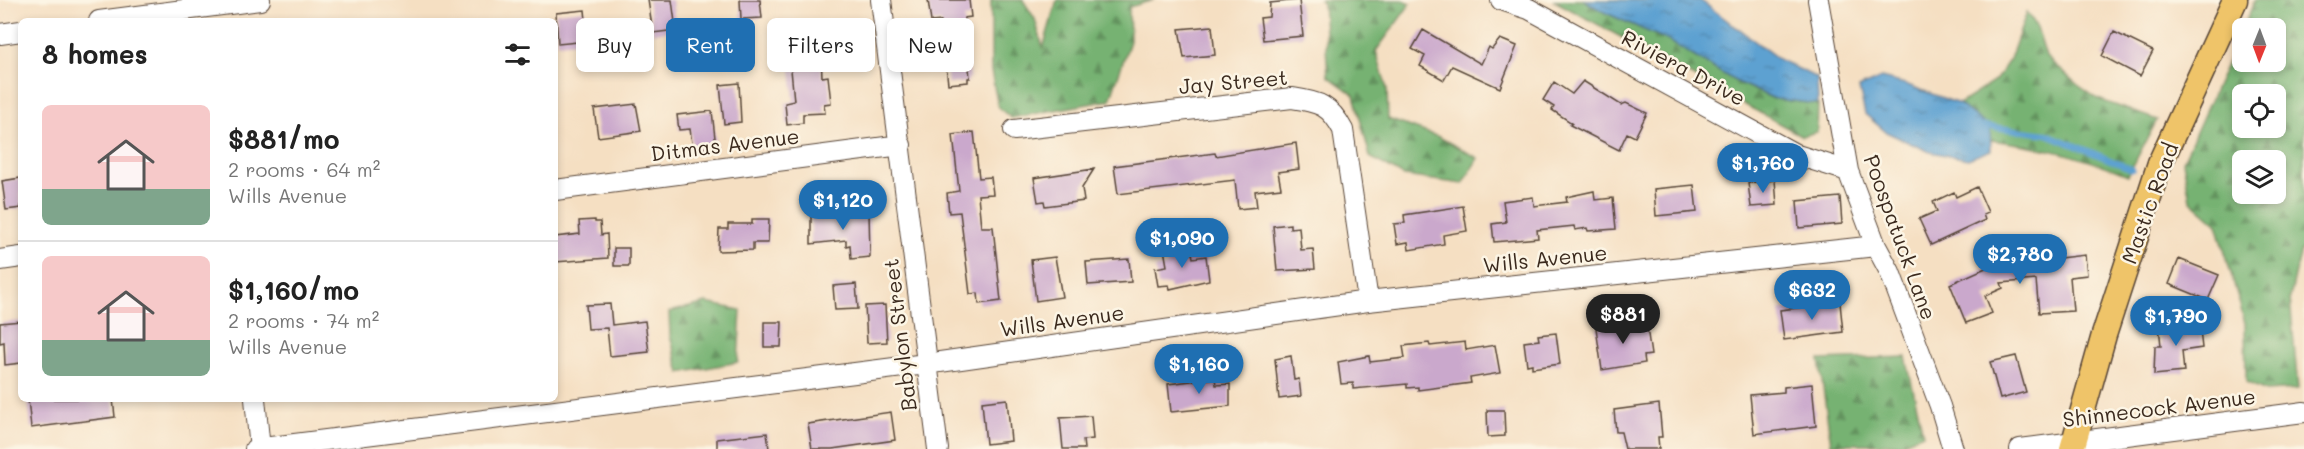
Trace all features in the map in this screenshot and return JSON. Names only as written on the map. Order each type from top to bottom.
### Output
[{"type":"main road","name":"Mastic Road","points":[[2073,446],[2104,335],[2160,163],[2235,0]]},
{"type":"street","points":[[145,18],[207,14],[260,0]]},
{"type":"street","name":"Babylon Street","points":[[881,0],[938,449]]},
{"type":"street","name":"Riviera Drive","points":[[1501,0],[1529,9],[1797,155],[1848,171]]},
{"type":"street","name":"Poospatuck Lane","points":[[1818,0],[1848,171],[1876,246],[1890,272],[1940,406],[1953,449]]},
{"type":"street","points":[[0,34],[18,31]]},
{"type":"street","name":"Jay Street","points":[[1014,130],[1292,98],[1314,101],[1334,112],[1343,130],[1368,301]]},
{"type":"street","name":"Ditmas Avenue","points":[[558,190],[901,145]]},
{"type":"street","name":"Wills Avenue","points":[[255,449],[926,364],[1368,301],[1876,246]]},
{"type":"street","points":[[0,260],[18,257]]},
{"type":"street","points":[[255,402],[260,449]]},
{"type":"street","name":"Shinnecock Avenue","points":[[2020,449],[2073,446],[2304,412]]},
{"type":"green space","points":[[991,0],[1023,0],[1035,19],[1043,48],[1057,0],[1154,0],[1129,7],[1130,41],[1110,100],[1011,118],[998,107],[991,71]]},
{"type":"green space","points":[[1320,0],[1402,0],[1411,3],[1376,51],[1387,89],[1388,119],[1439,137],[1478,158],[1463,184],[1404,176],[1370,157],[1354,95],[1328,76],[1323,4]]},
{"type":"green space","points":[[1553,0],[1584,0],[1604,12],[1667,40],[1735,81],[1774,99],[1818,104],[1817,132],[1802,136]]},
{"type":"green space","points":[[2255,0],[2304,0],[2304,250],[2301,250],[2290,298],[2298,389],[2266,391],[2246,382],[2245,323],[2217,224],[2190,200],[2183,161],[2232,51],[2232,72],[2286,72],[2286,18],[2247,18]]},
{"type":"green space","points":[[2027,12],[2037,27],[2046,57],[2078,85],[2098,99],[2157,120],[2128,175],[2094,162],[2060,153],[2027,145],[1990,140],[1990,128],[1959,104],[1995,81],[2010,59]]},
{"type":"green space","points":[[706,303],[741,310],[738,362],[680,373],[670,336],[669,312]]},
{"type":"green space","points":[[1906,357],[1923,434],[1899,444],[1831,444],[1819,360]]},
{"type":"water","points":[[1584,0],[1700,0],[1780,60],[1817,78],[1818,104],[1775,99],[1735,81],[1667,40],[1604,12]]},
{"type":"water","points":[[1881,78],[1905,84],[1959,104],[1990,128],[1991,150],[1968,159],[1930,152],[1886,132],[1865,114],[1859,88]]},
{"type":"building","points":[[648,0],[672,0],[674,18],[666,18],[666,31],[654,33],[654,18],[651,18]]},
{"type":"building","points":[[740,0],[760,0],[762,18],[741,18]]},
{"type":"building","points":[[928,0],[969,0],[971,17],[930,18]]},
{"type":"building","points":[[1299,0],[1303,36],[1263,40],[1260,18],[1269,17],[1270,3]]},
{"type":"building","points":[[585,10],[586,18],[576,18],[576,42],[558,44],[556,13]]},
{"type":"building","points":[[1212,26],[1215,55],[1184,58],[1179,29]]},
{"type":"building","points":[[1423,30],[1481,64],[1489,47],[1492,49],[1500,39],[1517,46],[1500,88],[1452,66],[1444,80],[1420,66],[1425,56],[1412,49]]},
{"type":"building","points":[[2114,32],[2153,51],[2140,76],[2102,56]]},
{"type":"building","points":[[791,72],[822,72],[822,77],[828,76],[831,103],[824,104],[825,113],[803,114],[803,123],[787,125],[785,103],[794,101]]},
{"type":"building","points":[[947,72],[969,72],[968,82],[948,84]]},
{"type":"building","points":[[1583,81],[1621,105],[1626,103],[1647,113],[1635,137],[1627,133],[1619,150],[1570,125],[1572,123],[1552,110],[1554,107],[1543,100],[1554,82],[1572,94]]},
{"type":"building","points":[[739,83],[741,122],[724,124],[720,85]]},
{"type":"building","points":[[636,104],[641,131],[598,137],[594,109]]},
{"type":"building","points":[[712,111],[716,147],[693,150],[690,129],[679,130],[677,115]]},
{"type":"building","points":[[974,132],[979,178],[991,177],[993,194],[978,195],[981,227],[993,227],[1001,301],[979,304],[978,293],[970,294],[960,212],[949,213],[947,193],[959,191],[953,135]]},
{"type":"building","points":[[1296,143],[1299,169],[1278,172],[1281,188],[1255,191],[1257,207],[1238,209],[1235,180],[1118,194],[1114,166],[1215,153],[1216,156]]},
{"type":"building","points":[[1094,169],[1082,188],[1084,201],[1045,206],[1044,201],[1038,202],[1034,178]]},
{"type":"building","points":[[18,178],[18,208],[6,210],[2,181]]},
{"type":"building","points":[[1775,180],[1777,205],[1751,207],[1748,183]]},
{"type":"building","points":[[1694,185],[1697,212],[1656,216],[1654,189]]},
{"type":"building","points":[[1977,187],[1988,212],[1983,214],[1985,220],[1931,245],[1919,219],[1937,211],[1933,202],[1954,192],[1956,197]]},
{"type":"building","points":[[1594,191],[1595,200],[1613,198],[1616,229],[1588,231],[1587,228],[1575,230],[1574,226],[1537,230],[1538,238],[1494,242],[1492,224],[1506,222],[1503,201],[1533,197],[1534,206],[1567,202],[1566,197]]},
{"type":"building","points":[[1840,197],[1842,224],[1799,228],[1797,201]]},
{"type":"building","points":[[1463,206],[1467,231],[1443,235],[1444,244],[1409,250],[1408,242],[1397,244],[1394,224],[1405,223],[1404,215]]},
{"type":"building","points":[[827,210],[827,216],[869,211],[870,257],[851,259],[850,245],[846,246],[846,240],[811,244],[811,212]]},
{"type":"building","points":[[752,219],[769,219],[768,243],[753,243],[753,250],[718,251],[719,229],[728,229],[728,224],[752,224]]},
{"type":"building","points":[[579,221],[600,222],[601,235],[607,234],[608,258],[558,262],[558,237],[580,234]]},
{"type":"building","points":[[1290,224],[1290,228],[1299,227],[1301,250],[1313,249],[1315,269],[1277,271],[1273,226]]},
{"type":"building","points":[[1191,246],[1193,258],[1206,256],[1209,280],[1170,289],[1169,285],[1158,286],[1155,268],[1167,266],[1164,249]]},
{"type":"building","points":[[614,248],[629,248],[629,266],[614,266]]},
{"type":"building","points":[[2085,255],[2087,275],[2070,277],[2073,311],[2039,313],[2036,280],[2001,283],[2003,288],[1985,296],[1992,313],[1966,323],[1950,284],[2010,257],[2011,267],[2051,263],[2051,259]]},
{"type":"building","points":[[1055,257],[1062,297],[1036,301],[1031,260]]},
{"type":"building","points":[[1129,259],[1131,282],[1088,285],[1086,262]]},
{"type":"building","points":[[2179,259],[2219,275],[2208,300],[2169,284]]},
{"type":"building","points":[[856,284],[858,309],[835,310],[833,286]]},
{"type":"building","points":[[1840,303],[1843,332],[1784,340],[1780,310]]},
{"type":"building","points":[[610,304],[612,325],[645,321],[649,352],[610,356],[607,328],[588,329],[586,305]]},
{"type":"building","points":[[885,305],[887,342],[867,343],[865,306]]},
{"type":"building","points":[[18,321],[18,363],[5,365],[4,342],[0,343],[0,323]]},
{"type":"building","points":[[1646,321],[1651,355],[1644,356],[1645,363],[1602,370],[1596,328]]},
{"type":"building","points":[[764,322],[782,322],[781,347],[764,347]]},
{"type":"building","points":[[2199,322],[2202,348],[2182,351],[2184,372],[2154,375],[2155,346],[2161,346],[2159,326]]},
{"type":"building","points":[[1556,333],[1560,364],[1532,368],[1532,364],[1527,365],[1524,342],[1539,340],[1538,335]]},
{"type":"building","points":[[1465,342],[1466,350],[1495,345],[1500,373],[1470,378],[1471,383],[1418,390],[1418,387],[1407,388],[1407,384],[1353,389],[1353,383],[1341,384],[1338,362],[1369,356],[1370,362],[1405,358],[1403,346]]},
{"type":"building","points":[[1291,356],[1294,380],[1299,379],[1301,396],[1279,399],[1275,359]]},
{"type":"building","points":[[2016,356],[2026,392],[2000,399],[1990,362]]},
{"type":"building","points":[[1215,378],[1216,385],[1230,384],[1230,406],[1171,412],[1168,384]]},
{"type":"building","points":[[1812,384],[1816,426],[1754,434],[1750,395],[1784,392],[1784,387]]},
{"type":"building","points":[[1007,399],[1011,441],[986,444],[982,402]]},
{"type":"building","points":[[28,402],[113,402],[115,417],[31,428]]},
{"type":"building","points":[[1659,404],[1662,437],[1658,437],[1659,449],[1625,449],[1621,432],[1616,432],[1614,410]]},
{"type":"building","points":[[1487,410],[1504,410],[1505,436],[1488,437]]},
{"type":"building","points":[[891,412],[895,440],[832,449],[812,449],[808,424]]},
{"type":"building","points":[[1091,416],[1093,439],[1083,440],[1084,449],[1063,449],[1060,418]]},
{"type":"building","points":[[767,433],[769,449],[717,449],[717,439]]},
{"type":"waterway","points":[[1984,126],[2047,134],[2132,169]]}]
